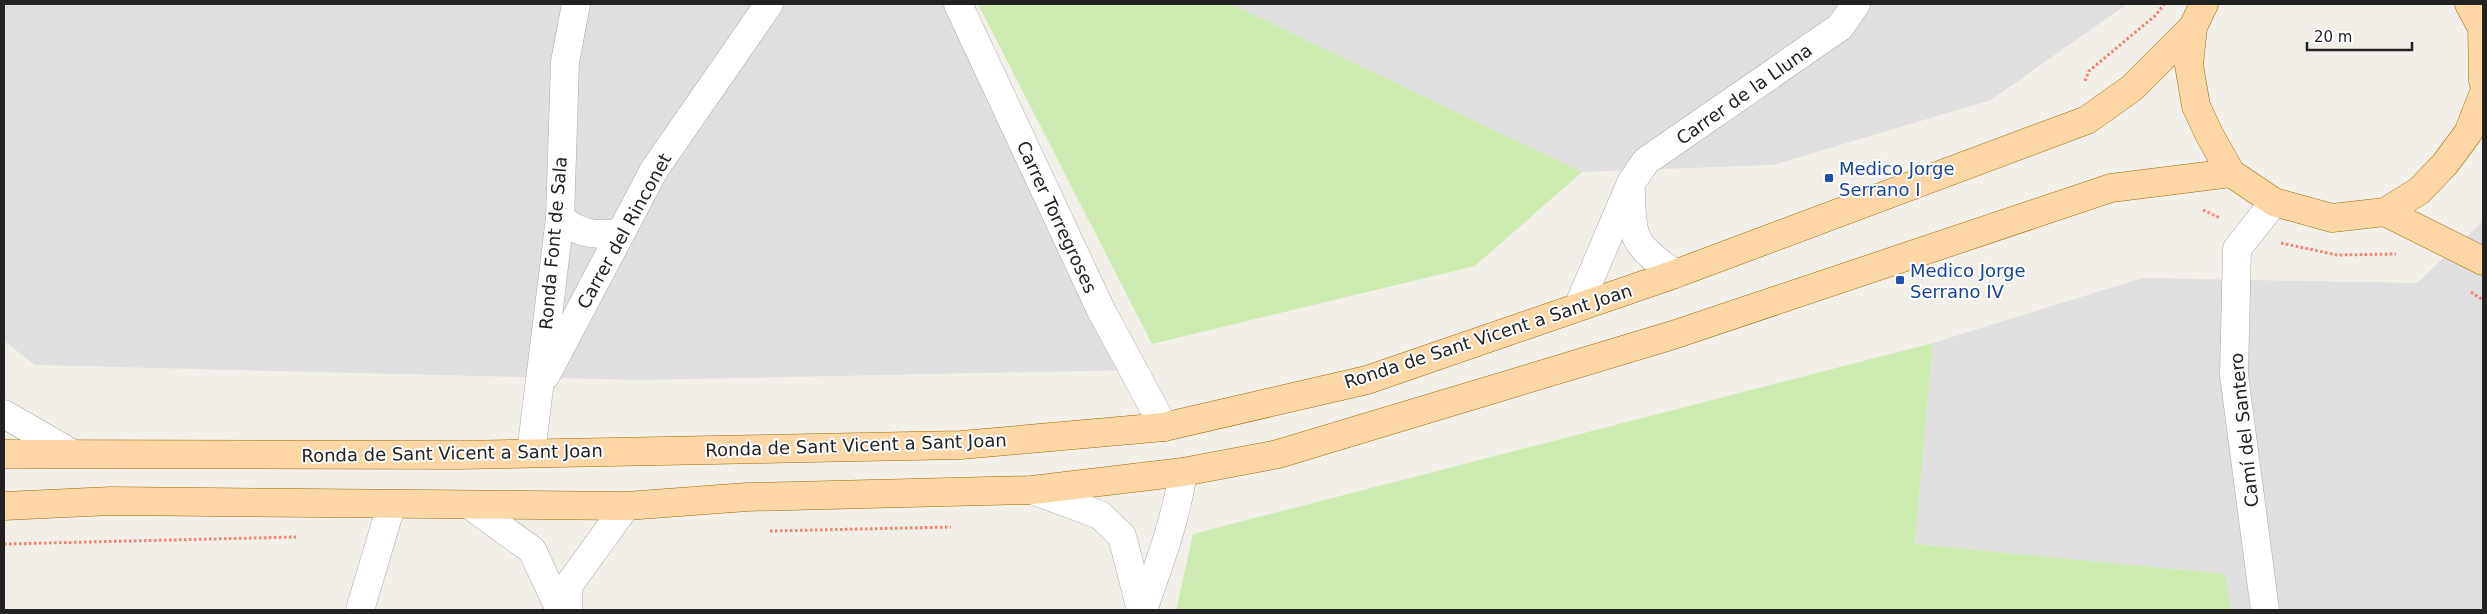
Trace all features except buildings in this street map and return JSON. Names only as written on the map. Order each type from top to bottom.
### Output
[{"type":"main road","points":[[2469,4],[2482,28],[2483,81]]},
{"type":"main road","name":"Ronda de Sant Vicent a Sant Joan","points":[[4,454],[460,455],[961,445],[1164,427],[1367,380],[1675,274],[2086,120],[2132,88],[2198,16]]},
{"type":"main road","points":[[2198,16],[2189,65],[2196,106],[2231,173],[2274,202],[2332,218],[2385,212],[2419,191],[2445,164],[2468,133],[2483,95]]},
{"type":"main road","points":[[4,506],[111,501],[391,506],[626,506],[747,497],[1032,490],[1183,472],[1278,454],[1673,335],[2111,188],[2231,173]]},
{"type":"main road","points":[[2385,212],[2483,261]]},
{"type":"street","name":"Ronda Font de Sala","points":[[531,453],[560,218],[565,62],[576,4]]},
{"type":"street","name":"Carrer del Rinconet","points":[[538,390],[654,170],[769,4]]},
{"type":"street","name":"Carrer Torregroses","points":[[958,4],[1100,308],[1164,427]]},
{"type":"street","name":"Carrer de la Lluna","points":[[1578,308],[1631,183],[1646,161],[1840,27],[1856,4]]},
{"type":"street","points":[[1631,183],[1632,228],[1643,250],[1675,274]]},
{"type":"street","name":"Camí del Santero","points":[[2265,610],[2234,375],[2236,249],[2274,202]]},
{"type":"street","points":[[560,218],[570,227],[584,234],[602,236],[621,233]]},
{"type":"street","points":[[4,414],[74,454]]},
{"type":"street","points":[[1142,610],[1170,535],[1179,503],[1183,472]]},
{"type":"street","points":[[1032,490],[1100,515],[1122,536],[1142,610]]},
{"type":"street","points":[[360,610],[391,506]]},
{"type":"street","points":[[471,506],[532,550],[560,610]]},
{"type":"street","points":[[568,610],[568,586],[626,506]]},
{"type":"shaded area","points":[[4,4],[973,4],[1136,370],[639,380],[35,365],[4,341]]},
{"type":"shaded area","points":[[1231,4],[2127,4],[1991,100],[1773,165],[1582,172]]},
{"type":"shaded area","points":[[2483,221],[2483,610],[2231,610],[2224,574],[1915,544],[1933,343],[2142,278],[2417,283]]},
{"type":"green space","points":[[978,4],[1231,4],[1582,172],[1475,266],[1152,344]]},
{"type":"green space","points":[[1933,343],[1915,544],[2225,574],[2231,610],[1176,610],[1193,534]]},
{"type":"place","name":"Medico Jorge Serrano I","points":[[1829,178]]},
{"type":"place","name":"Medico Jorge Serrano IV","points":[[1900,280]]}]
